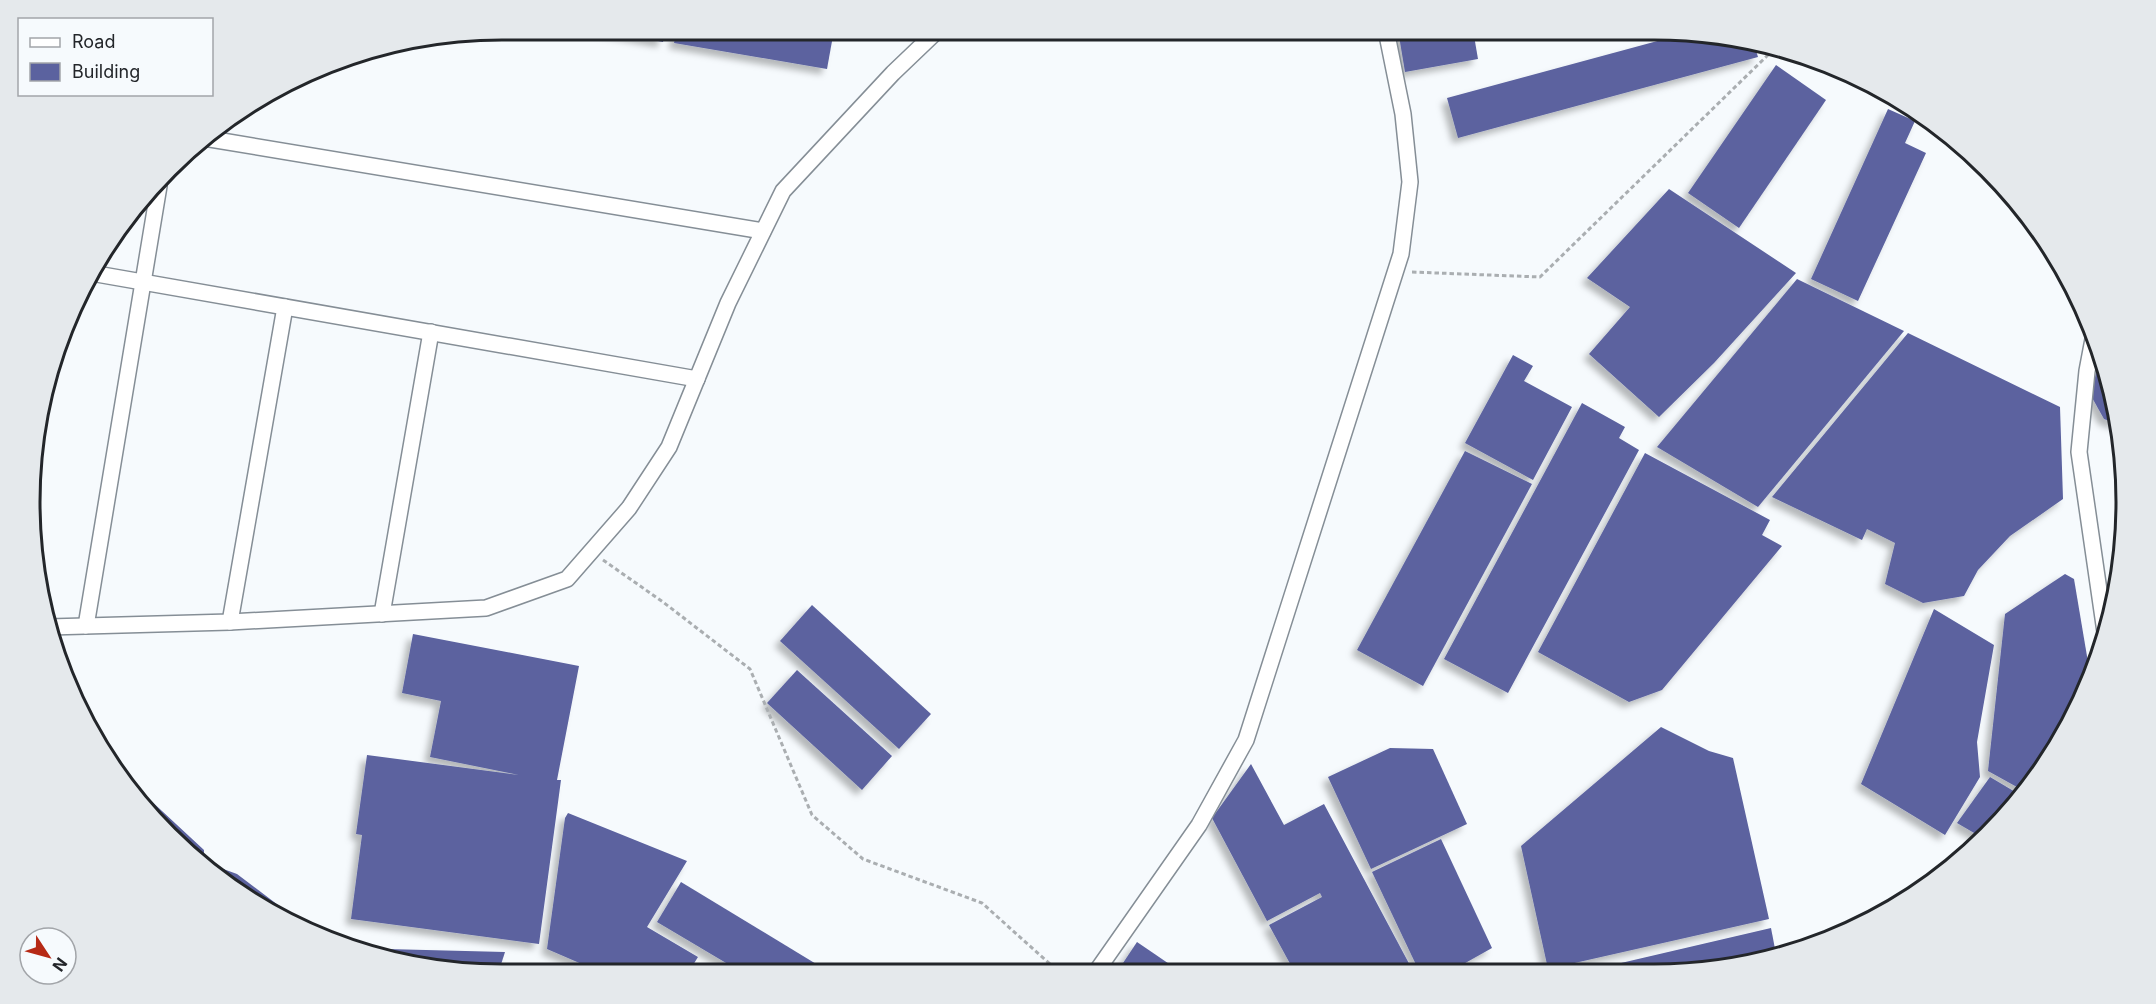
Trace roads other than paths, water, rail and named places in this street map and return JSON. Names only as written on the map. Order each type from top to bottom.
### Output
[{"type":"street","points":[[58,627],[230,622],[486,608],[567,579],[629,508],[669,447],[728,303],[783,191],[893,73],[928,40]]},
{"type":"street","points":[[1102,964],[1199,825],[1246,740],[1396,271],[1401,254],[1410,182],[1403,114],[1388,40]]},
{"type":"street","points":[[216,140],[763,231]]},
{"type":"street","points":[[86,626],[157,195]]},
{"type":"street","points":[[100,275],[697,379]]},
{"type":"street","points":[[230,622],[285,307]]},
{"type":"street","points":[[382,614],[431,332]]},
{"type":"street","points":[[2090,353],[2079,452],[2102,612]]}]
